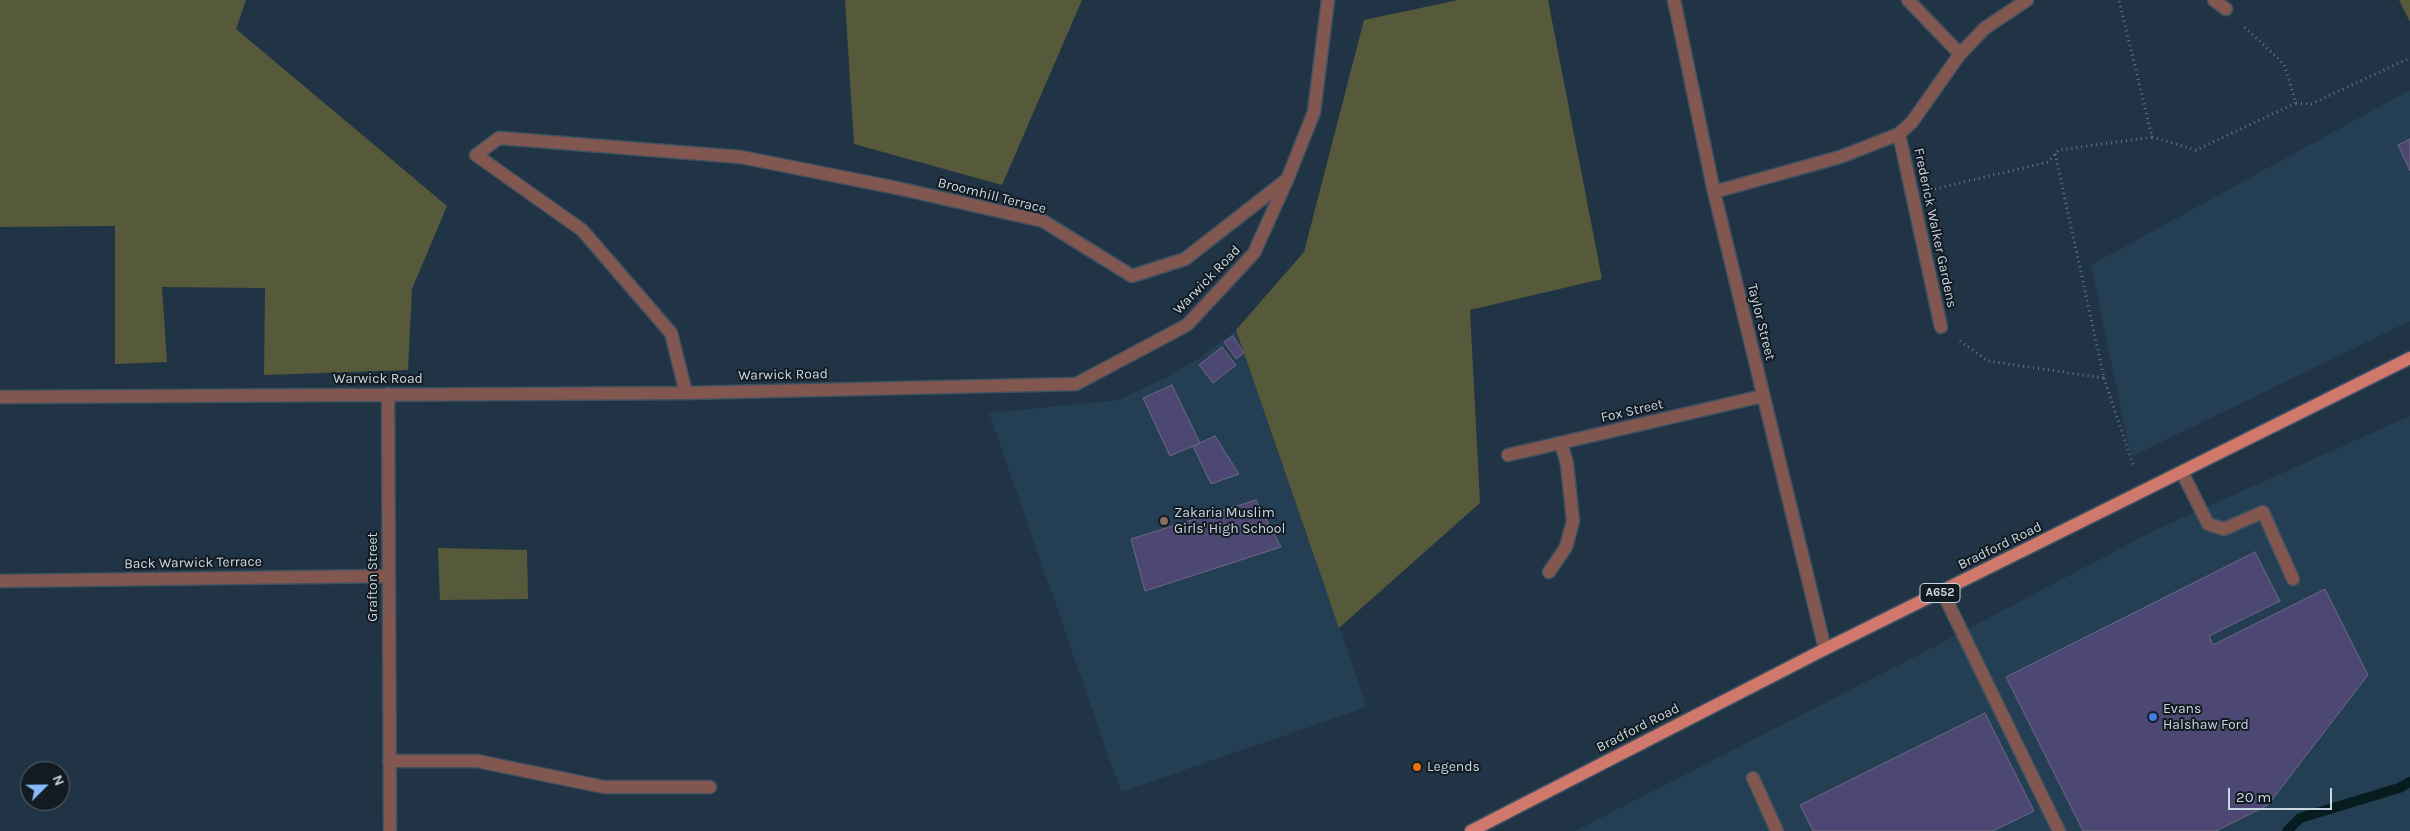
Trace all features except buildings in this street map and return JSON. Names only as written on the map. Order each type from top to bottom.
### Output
[{"type":"main road","name":"Bradford Road","points":[[1471,831],[1942,591],[2410,358]]},
{"type":"street","name":"Warwick Road","points":[[0,397],[686,393],[1076,384],[1187,325],[1254,253],[1287,180],[1314,112],[1328,0]]},
{"type":"street","name":"Taylor Street","points":[[1674,0],[1714,192],[1825,650]]},
{"type":"street","points":[[1908,0],[1960,54]]},
{"type":"street","name":"Frederick Walker Gardens","points":[[1714,192],[1840,157],[1899,134],[1912,122],[1960,54],[1985,28],[2027,0]]},
{"type":"street","points":[[2214,0],[2226,9]]},
{"type":"street","name":"Frederick Walker Gardens","points":[[1899,134],[1941,327]]},
{"type":"street","name":"Broomhill Terrace","points":[[686,393],[671,333],[582,230],[476,155],[499,138],[741,157],[897,188],[1043,221],[1132,276],[1185,258],[1287,180]]},
{"type":"street","name":"Grafton Street","points":[[388,394],[387,576],[390,831]]},
{"type":"street","name":"Fox Street","points":[[1508,455],[1763,396]]},
{"type":"street","points":[[1550,572],[1566,547],[1573,521],[1567,464],[1561,442]]},
{"type":"street","points":[[2182,472],[2208,524],[2224,529],[2263,512],[2294,579]]},
{"type":"street","name":"Back Warwick Terrace","points":[[0,581],[387,576]]},
{"type":"street","points":[[1942,591],[2059,831]]},
{"type":"street","points":[[389,761],[477,760],[604,787],[710,787]]},
{"type":"street","points":[[1753,778],[1777,831]]},
{"type":"path","points":[[2119,0],[2152,137]]},
{"type":"path","points":[[2226,9],[2284,64],[2296,103]]},
{"type":"path","points":[[1912,195],[2048,162],[2058,150],[2152,137],[2196,150],[2296,103],[2311,104],[2410,58]]},
{"type":"path","points":[[2056,153],[2104,378],[2142,492]]},
{"type":"path","points":[[1941,327],[1988,361],[2104,378]]},
{"type":"shaded area","points":[[2410,90],[2410,321],[2131,457],[2091,265]]},
{"type":"shaded area","name":"Zakaria Muslim Girls' High School","points":[[1236,330],[1367,707],[1121,792],[989,413],[1119,400],[1169,376],[1201,357]]},
{"type":"shaded area","points":[[2410,416],[2410,831],[1575,831],[1928,650],[2157,529]]},
{"type":"green space","points":[[0,0],[246,0],[236,29],[447,206],[412,289],[408,370],[264,375],[265,288],[162,287],[167,362],[115,364],[115,226],[0,227]]},
{"type":"green space","points":[[845,0],[1082,0],[1002,185],[854,144]]},
{"type":"green space","points":[[1458,0],[1548,0],[1602,279],[1470,310],[1480,503],[1339,628],[1236,330],[1304,252],[1364,20]]},
{"type":"green space","points":[[2399,0],[2410,0],[2410,22]]},
{"type":"green space","points":[[438,548],[527,550],[528,599],[440,600]]},
{"type":"waterway","points":[[2287,831],[2300,818],[2399,788],[2410,782]]},
{"type":"place","name":"Zakaria Muslim Girls' High School","points":[[1164,521]]},
{"type":"place","name":"Evans Halshaw Ford","points":[[2153,717]]},
{"type":"place","name":"Legends","points":[[1417,767]]}]
